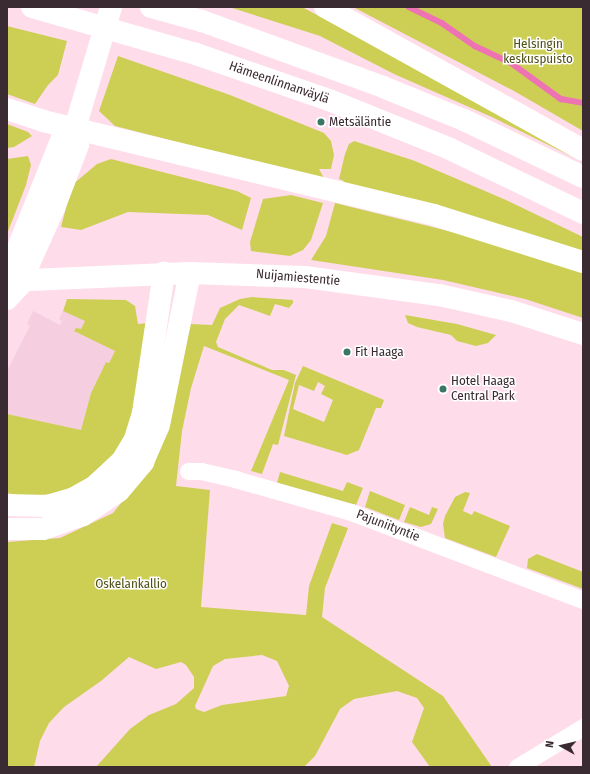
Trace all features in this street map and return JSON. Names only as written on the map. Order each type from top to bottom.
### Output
[{"type":"main road","name":"Hämeenlinnanväylä","points":[[32,7],[196,54],[329,100],[450,148],[583,213]]},
{"type":"main road","points":[[8,292],[8,275],[78,145],[75,128],[83,106],[111,7]]},
{"type":"main road","points":[[151,7],[210,24],[383,87],[464,120],[583,177]]},
{"type":"main road","points":[[325,7],[583,150]]},
{"type":"main road","points":[[7,109],[44,121],[434,215],[583,262]]},
{"type":"main road","points":[[7,506],[47,506],[72,500],[95,486],[122,461],[135,439],[143,413],[164,273]]},
{"type":"main road","name":"Nuijamiestentie","points":[[8,292],[164,273],[304,277],[392,287],[511,312],[583,334]]},
{"type":"main road","points":[[7,529],[43,528],[83,516],[119,490],[143,462],[159,425],[190,273]]},
{"type":"street","name":"Pajuniityntie","points":[[188,471],[201,470],[351,512],[583,600]]},
{"type":"street","points":[[517,767],[583,727]]},
{"type":"shaded area","points":[[33,311],[60,325],[62,321],[59,319],[63,311],[85,321],[80,330],[74,331],[115,351],[109,363],[106,362],[91,393],[81,430],[7,414],[7,371],[30,326],[27,324]]},
{"type":"green space","points":[[229,7],[302,7],[583,157],[583,162],[494,118],[394,74],[320,36]]},
{"type":"green space","name":"Helsingin keskuspuisto","points":[[353,7],[583,7],[583,131],[514,91]]},
{"type":"green space","points":[[7,26],[67,41],[58,75],[48,85],[35,104],[7,94]]},
{"type":"green space","points":[[118,56],[230,95],[324,133],[331,141],[334,155],[331,169],[319,169],[325,180],[115,126],[99,111]]},
{"type":"green space","points":[[7,124],[28,132],[32,136],[14,147],[7,148]]},
{"type":"green space","points":[[354,141],[415,161],[506,200],[583,237],[583,255],[341,184],[344,181],[339,179],[345,154],[349,144]]},
{"type":"green space","points":[[28,156],[31,165],[26,185],[7,234],[7,159]]},
{"type":"green space","points":[[111,159],[237,191],[251,198],[242,230],[208,215],[128,212],[81,230],[61,227],[72,185],[97,164]]},
{"type":"green space","points":[[291,195],[323,203],[311,240],[303,250],[290,256],[251,251],[250,242],[263,199]]},
{"type":"green space","points":[[335,203],[493,242],[583,272],[583,318],[525,299],[443,280],[311,260],[326,236]]},
{"type":"green space","name":"Oskelankallio","points":[[252,297],[293,300],[293,303],[289,308],[275,304],[270,316],[239,305],[225,319],[216,342],[218,347],[272,370],[284,370],[296,375],[278,445],[273,444],[262,474],[251,471],[289,380],[204,346],[191,388],[182,431],[176,486],[210,490],[201,607],[306,615],[309,586],[332,523],[348,528],[325,588],[322,617],[443,696],[492,767],[430,767],[412,742],[424,708],[417,698],[397,691],[354,699],[340,709],[315,756],[304,767],[96,767],[130,729],[149,715],[176,704],[194,688],[194,677],[186,665],[181,662],[156,669],[129,657],[101,681],[64,707],[49,723],[40,741],[34,767],[7,767],[7,542],[60,538],[113,513],[151,466],[191,324],[212,325],[220,308],[240,299]],"holes":[[[262,655],[277,661],[289,686],[286,696],[222,705],[204,712],[196,709],[195,706],[213,666],[225,659]]]},
{"type":"green space","points":[[67,299],[126,300],[135,306],[138,324],[148,323],[131,427],[114,456],[79,485],[56,494],[23,496],[7,493],[7,414],[81,430],[91,393],[106,362],[109,363],[115,351],[74,331],[76,328],[81,329],[85,321],[63,311]]},
{"type":"green space","points":[[405,315],[457,324],[496,335],[488,343],[476,346],[457,341],[451,335],[417,327],[408,323]]},
{"type":"green space","points":[[303,366],[384,400],[381,408],[376,408],[359,450],[347,455],[284,436],[295,383]],"holes":[[[318,382],[325,386],[321,394],[333,400],[324,422],[293,409],[299,385],[314,391]]]},
{"type":"green space","points":[[280,472],[343,491],[347,482],[363,488],[356,505],[277,483]]},
{"type":"green space","points":[[370,491],[405,505],[399,520],[365,507]]},
{"type":"green space","points":[[465,492],[470,493],[463,511],[472,515],[474,511],[510,526],[496,557],[445,538],[443,524],[445,516],[455,497]]},
{"type":"green space","points":[[410,507],[429,515],[432,507],[438,509],[431,524],[421,527],[404,522]]},
{"type":"green space","points":[[537,554],[583,572],[583,589],[527,568],[528,559]]},
{"type":"waterway","points":[[409,7],[442,23],[475,46],[510,62],[561,99],[583,103]]},
{"type":"place","name":"Metsäläntie","points":[[321,122]]},
{"type":"place","name":"Fit Haaga","points":[[347,352]]},
{"type":"place","name":"Hotel Haaga Central Park","points":[[443,389]]}]
